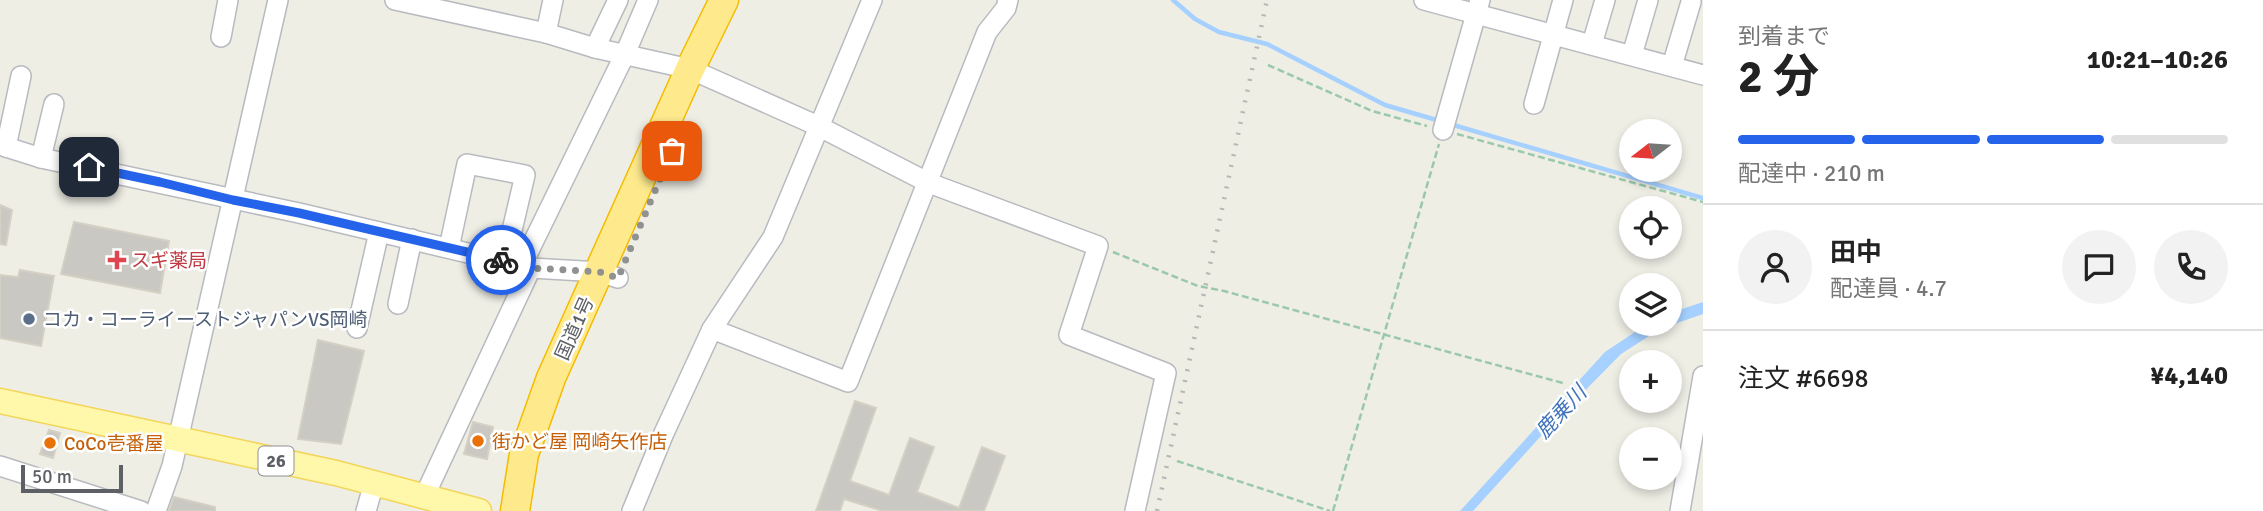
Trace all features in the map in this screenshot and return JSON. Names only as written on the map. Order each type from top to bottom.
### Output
[{"type":"highway","name":"国道1号","points":[[534,511],[542,457],[609,275],[697,72],[724,0]]},
{"type":"highway","name":"国道1号","points":[[697,72],[743,0]]},
{"type":"highway","name":"国道1号","points":[[515,511],[524,454],[551,378],[609,275]]},
{"type":"main road","name":"26","points":[[0,401],[374,483],[479,511]]},
{"type":"street","points":[[221,37],[228,0]]},
{"type":"street","points":[[156,511],[172,466],[278,0]]},
{"type":"street","points":[[395,0],[546,33],[595,48],[697,72],[818,126],[929,183],[1098,246],[1069,335],[1166,373],[1135,511]]},
{"type":"street","points":[[546,33],[553,0]]},
{"type":"street","points":[[595,48],[618,0]]},
{"type":"street","points":[[424,497],[520,264],[625,54],[648,0]]},
{"type":"street","points":[[632,511],[712,329],[773,237],[872,0]]},
{"type":"street","points":[[1424,0],[1478,7],[1552,33],[1703,75]]},
{"type":"street","points":[[1534,104],[1563,0]]},
{"type":"street","points":[[1592,44],[1605,0]]},
{"type":"street","points":[[1632,55],[1648,0]]},
{"type":"street","points":[[1672,66],[1691,2]]},
{"type":"street","points":[[712,329],[848,382],[987,32],[1001,3]]},
{"type":"street","points":[[1443,130],[1478,7]]},
{"type":"street","points":[[21,76],[3,146],[41,158],[160,182],[520,264],[609,275]]},
{"type":"street","points":[[41,158],[54,104]]},
{"type":"street","points":[[449,248],[467,164],[524,175],[520,264]]},
{"type":"street","points":[[357,328],[379,232]]},
{"type":"street","points":[[398,303],[412,239]]},
{"type":"street","points":[[1680,511],[1703,376]]},
{"type":"street","points":[[0,466],[141,511]]},
{"type":"street","points":[[366,511],[374,483]]},
{"type":"path","points":[[1268,65],[1372,111],[1703,202]]},
{"type":"path","points":[[1178,461],[1331,511],[1443,130]]},
{"type":"path","points":[[1098,246],[1198,286],[1563,383]]},
{"type":"water","points":[[1703,302],[1703,314],[1682,321],[1682,309]]},
{"type":"water","name":"鹿乗川","points":[[1629,336],[1649,336],[1627,350],[1619,350],[1619,356],[1549,427],[1473,511],[1460,511],[1605,352]]},
{"type":"building","points":[[0,205],[12,210],[6,245],[0,244]]},
{"type":"building","points":[[74,222],[169,241],[160,293],[61,274]]},
{"type":"building","points":[[20,270],[54,276],[41,346],[0,338],[0,275],[18,277]]},
{"type":"building","points":[[318,340],[364,351],[341,444],[298,439]]},
{"type":"building","points":[[855,401],[876,408],[850,481],[889,495],[910,438],[934,447],[917,492],[959,508],[982,447],[1005,456],[984,511],[883,511],[844,499],[840,511],[816,511]]},
{"type":"building","name":"街かど屋 岡崎矢作店","points":[[473,422],[493,427],[487,459],[464,454]]},
{"type":"building","name":"CoCo壱番屋","points":[[49,430],[60,433],[53,458],[40,454]]},
{"type":"building","points":[[174,497],[215,507],[215,511],[169,511]]},
{"type":"waterway","points":[[1173,0],[1195,19],[1219,32],[1267,44],[1385,105],[1440,121]]},
{"type":"waterway","points":[[1450,124],[1703,198]]},
{"type":"railway","points":[[1157,511],[1267,0]]},
{"type":"way so far","points":[[501,260],[531,268],[600,272],[618,278],[672,151]]},
{"type":"place","name":"スギ薬局","points":[[117,260]]},
{"type":"place","name":"コカ・コーライーストジャパンVS岡崎","points":[[29,319]]},
{"type":"place","name":"街かど屋 岡崎矢作店","points":[[478,441]]},
{"type":"place","name":"CoCo壱番屋","points":[[50,443]]},
{"type":"route","points":[[89,167],[501,260]]}]
